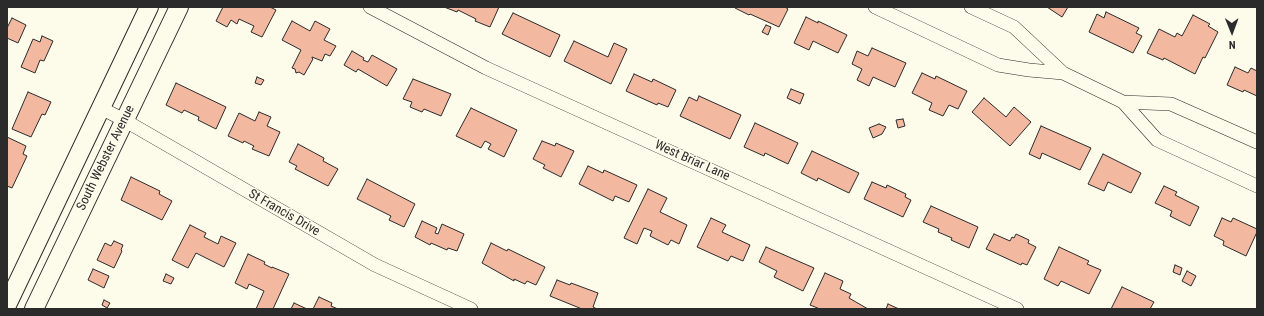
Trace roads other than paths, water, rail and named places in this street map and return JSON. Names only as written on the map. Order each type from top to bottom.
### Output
[{"type":"main road","name":"South Webster Avenue","points":[[7,305],[149,7]]},
{"type":"main road","name":"South Webster Avenue","points":[[34,309],[179,7]]},
{"type":"street","name":"West Briar Lane","points":[[370,7],[486,68],[1017,309]]},
{"type":"street","points":[[875,7],[998,66],[1062,73]]},
{"type":"street","points":[[971,7],[1014,27],[1062,73],[1123,102],[1157,140],[1257,186]]},
{"type":"street","points":[[1123,102],[1171,104],[1257,142]]},
{"type":"street","name":"St Francis Drive","points":[[101,108],[375,265],[471,309]]}]
